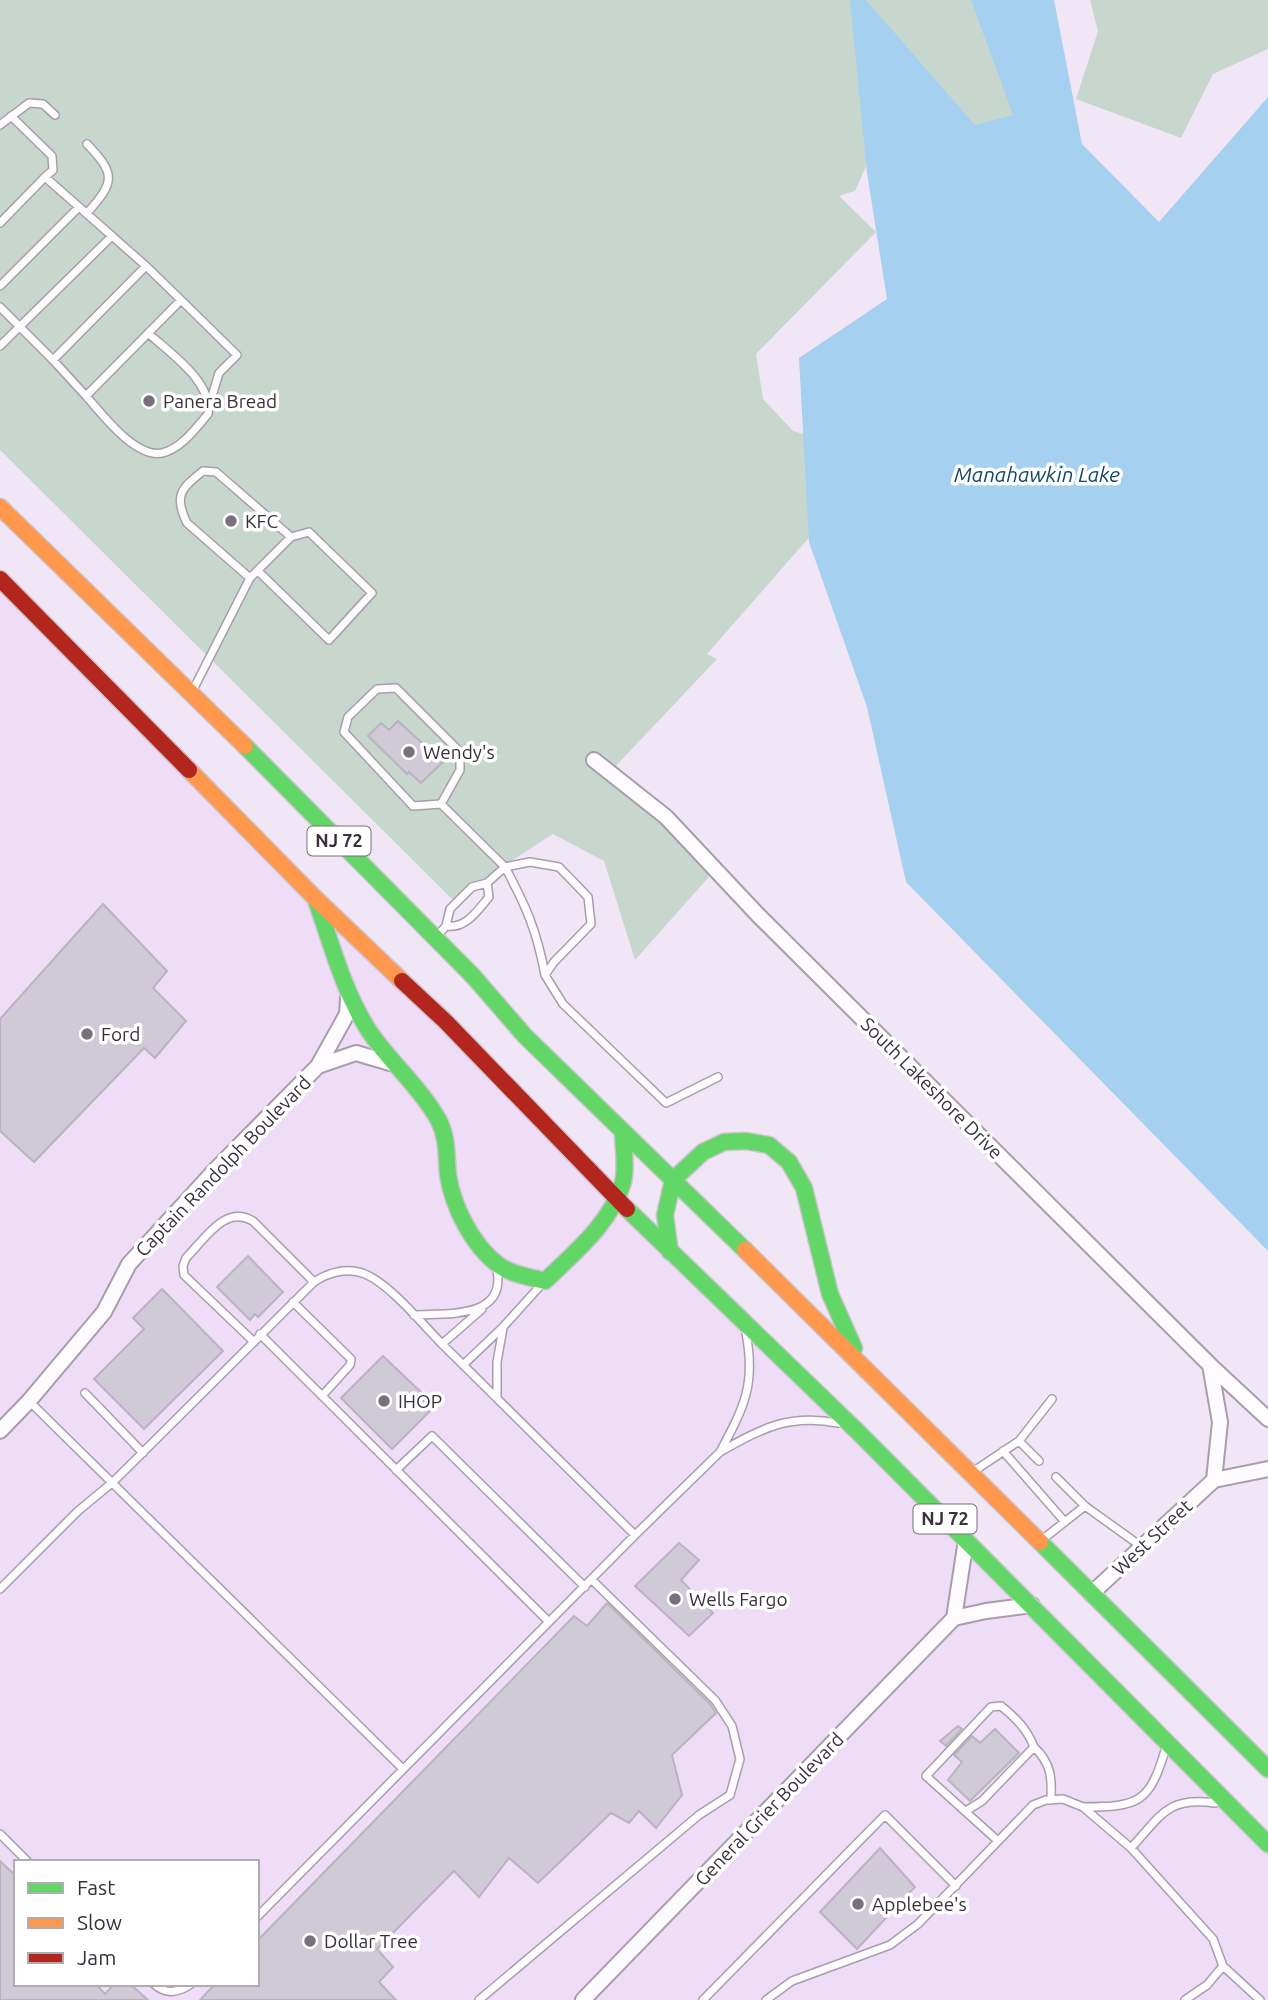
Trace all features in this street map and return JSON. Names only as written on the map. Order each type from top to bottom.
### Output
[{"type":"highway","name":"NJ 72","points":[[0,507],[440,932],[473,976],[525,1036],[860,1362],[1268,1769]]},
{"type":"highway","name":"NJ 72","points":[[0,579],[316,899],[439,1014],[617,1199],[743,1319],[1268,1844]]},
{"type":"highway","points":[[316,899],[348,990],[369,1031],[440,1122],[455,1200],[467,1226],[496,1262],[520,1276],[545,1281],[585,1242],[617,1199],[625,1168],[623,1132]]},
{"type":"highway","points":[[670,1252],[665,1215],[673,1180],[703,1152],[724,1142],[769,1144],[789,1162],[804,1188],[830,1294],[860,1362]]},
{"type":"street","name":"South Lakeshore Drive","points":[[594,760],[666,817],[758,915],[1210,1365],[1268,1419]]},
{"type":"street","name":"Captain Randolph Boulevard","points":[[0,1430],[29,1401],[104,1312],[129,1265],[216,1169],[318,1066],[347,1014],[348,990]]},
{"type":"street","name":"Captain Randolph Boulevard","points":[[318,1066],[356,1054],[375,1057],[397,1066]]},
{"type":"street","points":[[1210,1365],[1220,1422],[1214,1480],[1268,1469]]},
{"type":"street","name":"West Street","points":[[1091,1594],[1214,1480]]},
{"type":"street","points":[[966,1540],[954,1618],[1031,1605]]},
{"type":"street","name":"General Grier Boulevard","points":[[583,2000],[954,1618]]},
{"type":"lane","points":[[0,125],[29,103],[43,104],[55,115]]},
{"type":"lane","points":[[0,223],[53,170],[52,156],[11,116]]},
{"type":"lane","points":[[87,144],[105,163],[109,172],[103,196],[87,213]]},
{"type":"lane","points":[[0,307],[136,447],[148,452],[162,453],[191,434],[208,414],[219,373],[237,355],[146,266],[46,177]]},
{"type":"lane","points":[[0,286],[79,207]]},
{"type":"lane","points":[[0,346],[112,236]]},
{"type":"lane","points":[[53,360],[146,266]]},
{"type":"lane","points":[[86,396],[181,300]]},
{"type":"lane","points":[[148,333],[201,383],[209,405]]},
{"type":"lane","points":[[250,578],[187,523],[179,499],[183,487],[204,471],[216,472],[291,537]]},
{"type":"lane","points":[[191,694],[250,578],[291,537],[309,532],[372,593],[329,640],[258,571]]},
{"type":"lane","points":[[440,804],[460,770],[460,752],[396,688],[377,689],[348,717],[344,732],[413,806],[440,804],[505,867],[538,938],[545,975],[563,1004],[666,1103],[718,1077]]},
{"type":"lane","points":[[440,932],[450,909],[472,887],[487,883],[505,867],[530,862],[559,867],[588,897],[591,924],[545,975]]},
{"type":"lane","points":[[440,932],[455,928],[468,920],[489,897],[487,883]]},
{"type":"lane","points":[[254,1342],[184,1275],[186,1258],[225,1218],[235,1215],[253,1221],[314,1282]]},
{"type":"lane","points":[[442,1344],[496,1294],[500,1283],[496,1262]]},
{"type":"lane","points":[[0,1589],[78,1511],[143,1453],[314,1282],[339,1271],[364,1273],[376,1280],[635,1535]]},
{"type":"lane","points":[[463,1365],[545,1281]]},
{"type":"lane","points":[[293,1302],[351,1359],[350,1365],[322,1396]]},
{"type":"lane","points":[[414,1315],[483,1308]]},
{"type":"lane","points":[[720,1452],[740,1414],[748,1386],[751,1360],[743,1319]]},
{"type":"lane","points":[[497,1397],[497,1362],[503,1327]]},
{"type":"lane","points":[[260,1334],[549,1622]]},
{"type":"lane","points":[[85,1393],[143,1453]]},
{"type":"lane","points":[[971,1473],[1019,1441],[1052,1399]]},
{"type":"lane","points":[[29,1401],[403,1769]]},
{"type":"lane","points":[[259,1915],[720,1452],[756,1430],[790,1421],[818,1419],[849,1425]]},
{"type":"lane","points":[[396,1470],[432,1436],[585,1587]]},
{"type":"lane","points":[[1019,1441],[1039,1461]]},
{"type":"lane","points":[[1003,1451],[1065,1522]]},
{"type":"lane","points":[[1056,1477],[1085,1506],[1142,1547]]},
{"type":"lane","points":[[1039,1542],[1085,1506]]},
{"type":"lane","points":[[479,2000],[699,1815],[730,1795],[740,1759],[732,1726],[715,1700],[592,1580]]},
{"type":"lane","points":[[998,1841],[926,1776],[991,1707],[1001,1706],[1017,1720],[1029,1735],[1034,1747],[1044,1757],[1050,1769],[1051,1800]]},
{"type":"lane","points":[[1083,1807],[1120,1807],[1134,1803],[1150,1789],[1159,1771],[1167,1743]]},
{"type":"lane","points":[[966,1811],[982,1801],[1034,1747]]},
{"type":"lane","points":[[766,2000],[792,1981],[890,1945],[918,1924],[1033,1805],[1063,1799],[1083,1807],[1130,1849],[1213,1939],[1223,1966],[1261,2000]]},
{"type":"lane","points":[[1130,1849],[1169,1807],[1189,1800],[1228,1805]]},
{"type":"lane","points":[[703,2000],[885,1815],[956,1885]]},
{"type":"lane","points":[[0,1834],[26,1860]]},
{"type":"lane","points":[[1185,2000],[1207,1984],[1223,1966]]},
{"type":"lane","points":[[157,1986],[166,1992],[174,1992],[187,1986]]},
{"type":"shaded area","points":[[0,0],[994,0],[1030,130],[878,139],[855,191],[839,196],[876,232],[756,354],[763,399],[793,431],[807,435],[820,525],[707,654],[717,659],[612,770],[715,870],[635,960],[604,861],[553,834],[452,899],[0,450]]},
{"type":"shaded area","points":[[1090,0],[1268,0],[1268,49],[1213,74],[1181,138],[1076,99],[1098,31]]},
{"type":"shaded area","points":[[0,579],[1268,1844],[1268,2000],[0,2000]]},
{"type":"water","name":"Manahawkin Lake","points":[[850,0],[866,0],[975,125],[1013,115],[971,0],[1054,0],[1082,144],[1159,222],[1268,97],[1268,1251],[906,882],[867,707],[809,542],[799,358],[887,299],[867,173]]},
{"type":"building","name":"Wendy's","points":[[398,721],[443,762],[421,783],[409,772],[407,774],[368,736],[381,723],[389,730]]},
{"type":"building","name":"Ford","points":[[103,904],[167,971],[153,988],[186,1021],[155,1058],[144,1048],[34,1162],[0,1131],[0,1019]]},
{"type":"building","points":[[248,1256],[283,1292],[258,1317],[255,1314],[250,1320],[217,1287]]},
{"type":"building","points":[[162,1289],[223,1351],[144,1429],[94,1379],[144,1329],[133,1318]]},
{"type":"building","points":[[383,1356],[423,1394],[419,1396],[432,1409],[392,1449],[341,1398]]},
{"type":"building","name":"Wells Fargo","points":[[679,1543],[699,1560],[681,1580],[713,1613],[689,1636],[635,1586]]},
{"type":"building","points":[[607,1603],[716,1713],[672,1755],[682,1795],[656,1828],[639,1811],[629,1823],[611,1813],[538,1883],[509,1858],[479,1897],[454,1871],[377,1949],[393,1967],[379,1982],[396,2000],[200,2000],[213,1986],[259,1986],[259,1939],[574,1616],[587,1626]]},
{"type":"building","points":[[958,1726],[962,1729],[946,1746],[940,1741]]},
{"type":"building","points":[[995,1729],[1019,1753],[970,1801],[948,1780],[962,1762],[954,1755],[972,1736],[980,1743]]},
{"type":"building","points":[[880,1848],[915,1887],[857,1949],[820,1912]]},
{"type":"building","points":[[0,1861],[14,1874],[14,1986],[98,1986],[105,1994],[112,1986],[132,1986],[148,2000],[0,2000]]},
{"type":"traffic: fast","points":[[245,746],[473,976],[525,1036],[745,1250]]},
{"type":"traffic: fast","points":[[317,903],[352,1001],[377,1042],[438,1119],[445,1139],[448,1175],[454,1200],[473,1237],[500,1266],[516,1274],[545,1281],[580,1248],[601,1224],[618,1197],[624,1176],[623,1132]]},
{"type":"traffic: fast","points":[[670,1252],[665,1215],[673,1180],[703,1152],[724,1142],[746,1141],[769,1145],[789,1162],[804,1188],[830,1294],[854,1348]]},
{"type":"traffic: fast","points":[[627,1209],[859,1433],[1268,1844]]},
{"type":"traffic: fast","points":[[1040,1542],[1268,1769]]},
{"type":"traffic: slow","points":[[0,507],[245,746]]},
{"type":"traffic: slow","points":[[189,770],[316,899],[402,981]]},
{"type":"traffic: slow","points":[[745,1250],[1040,1542]]},
{"type":"traffic: jam","points":[[0,579],[189,770]]},
{"type":"traffic: jam","points":[[402,981],[445,1021],[627,1209]]},
{"type":"place","name":"Panera Bread","points":[[149,401]]},
{"type":"place","name":"KFC","points":[[231,521]]},
{"type":"place","name":"Wendy's","points":[[409,752]]},
{"type":"place","name":"Ford","points":[[87,1034]]},
{"type":"place","name":"IHOP","points":[[384,1401]]},
{"type":"place","name":"Wells Fargo","points":[[675,1599]]},
{"type":"place","name":"Applebee's","points":[[858,1904]]},
{"type":"place","name":"Dollar Tree","points":[[310,1941]]}]
